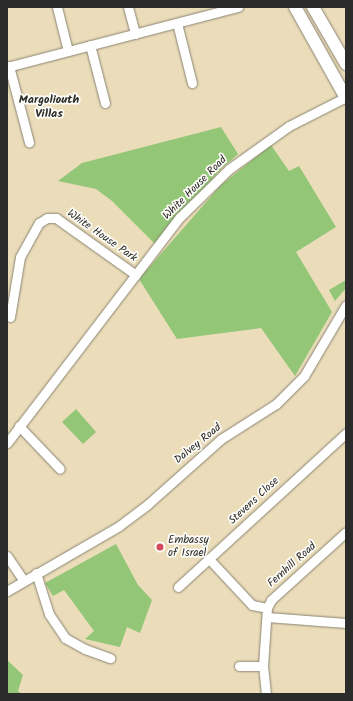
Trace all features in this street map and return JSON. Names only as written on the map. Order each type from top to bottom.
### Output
[{"type":"main road","points":[[295,7],[346,97]]},
{"type":"main road","points":[[313,7],[346,64]]},
{"type":"street","points":[[57,7],[68,51]]},
{"type":"street","points":[[128,7],[135,34]]},
{"type":"street","points":[[29,142],[8,66],[238,7]]},
{"type":"street","points":[[177,23],[192,83]]},
{"type":"street","points":[[90,45],[105,103]]},
{"type":"street","name":"White House Road","points":[[136,275],[180,217],[230,169],[289,126],[346,97]]},
{"type":"street","name":"White House Park","points":[[7,442],[136,275],[56,218],[47,218],[40,223],[20,257],[10,317]]},
{"type":"street","name":"Dalvey Road","points":[[7,591],[36,572],[131,518],[221,439],[276,404],[304,376],[346,305]]},
{"type":"street","points":[[19,426],[60,469]]},
{"type":"street","name":"Stevens Close","points":[[178,587],[346,433]]},
{"type":"street","name":"Fernhill Road","points":[[267,613],[271,600],[346,532]]},
{"type":"street","points":[[7,556],[23,580]]},
{"type":"street","points":[[210,559],[252,605],[267,613],[346,623]]},
{"type":"street","points":[[36,572],[49,614],[65,638],[85,649],[110,658]]},
{"type":"street","points":[[266,694],[263,666],[267,613]]},
{"type":"street","points":[[239,666],[263,666]]},
{"type":"green space","points":[[221,127],[238,154],[221,169],[155,244],[112,201],[96,189],[58,181],[82,163]]},
{"type":"green space","points":[[271,145],[289,171],[299,166],[336,227],[296,252],[332,312],[295,376],[261,328],[177,339],[139,279],[221,185]]},
{"type":"green space","points":[[346,280],[346,288],[335,301],[329,290]]},
{"type":"green space","points":[[76,409],[96,432],[83,444],[62,422]]},
{"type":"green space","points":[[116,544],[138,585],[152,600],[140,633],[127,627],[120,647],[85,639],[94,631],[64,590],[53,596],[45,583]]},
{"type":"green space","points":[[7,660],[23,675],[18,691],[22,694],[7,694]]},
{"type":"place","name":"Embassy of Israel","points":[[160,547]]},
{"type":"district","name":"Margoliouth Villas","points":[[49,107]]}]
